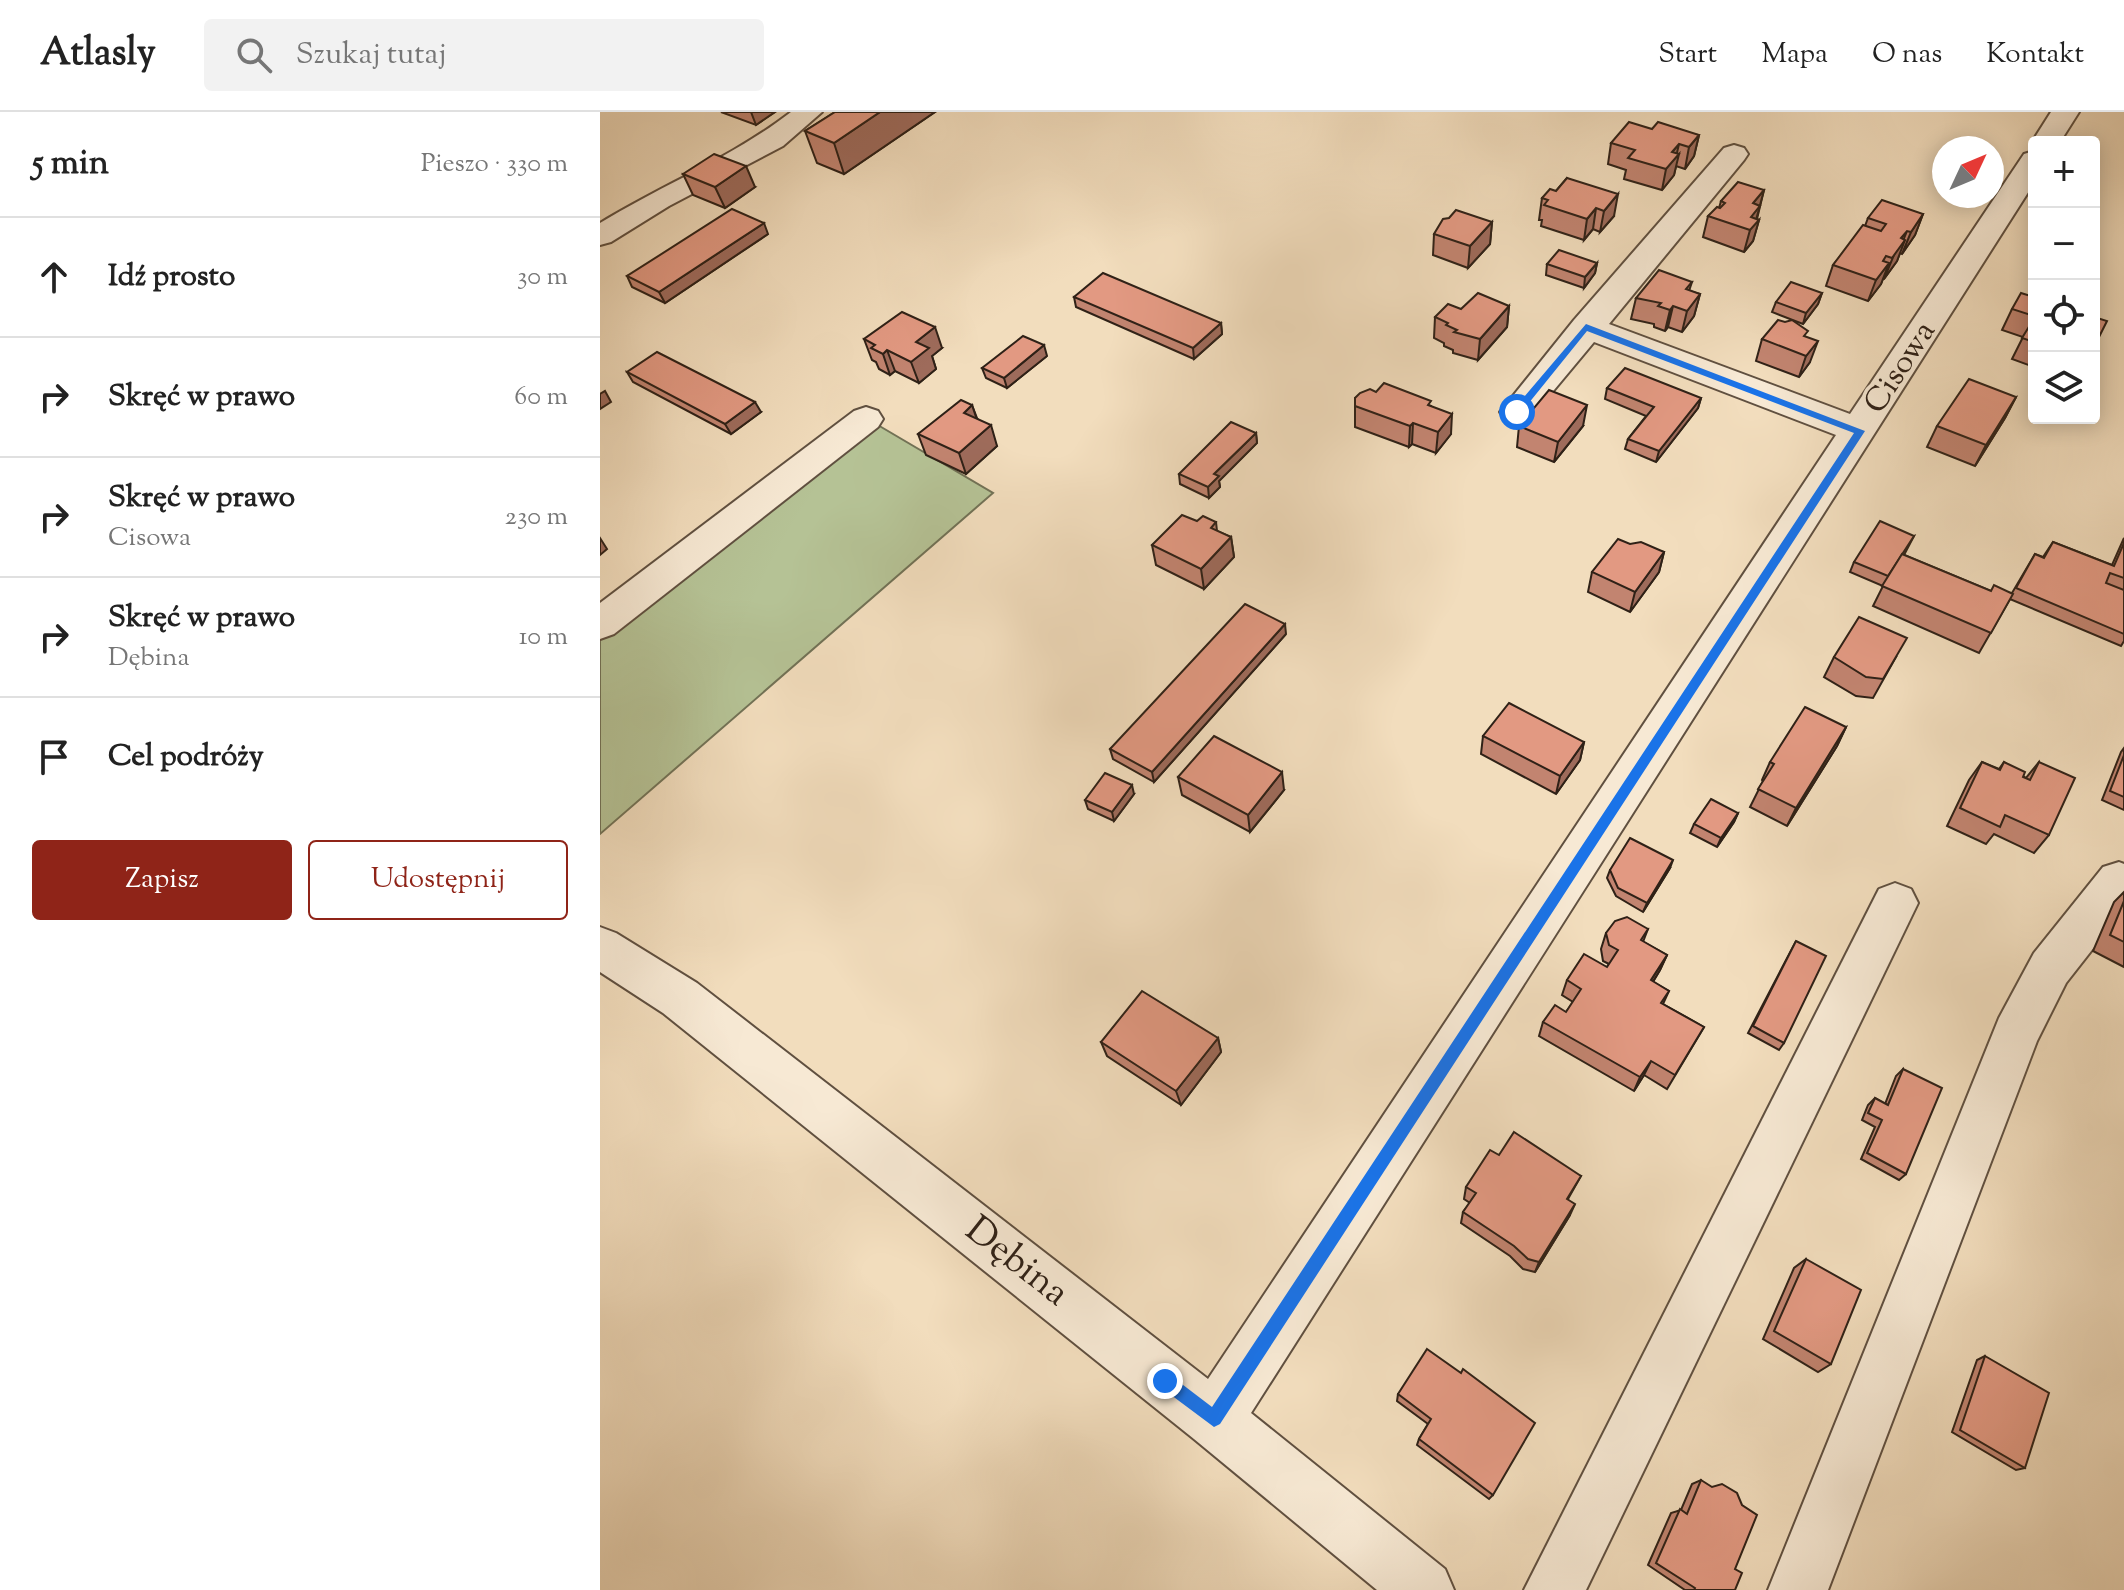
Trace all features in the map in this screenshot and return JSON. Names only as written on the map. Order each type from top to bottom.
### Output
[{"type":"street","points":[[600,236],[658,200],[773,140],[808,112]]},
{"type":"street","points":[[2050,136],[2065,112]]},
{"type":"street","points":[[1517,412],[1734,154]]},
{"type":"street","name":"Cisowa","points":[[1214,1419],[2028,169]]},
{"type":"street","points":[[1586,327],[1860,431]]},
{"type":"street","points":[[600,624],[866,419]]},
{"type":"street","points":[[1798,1590],[2016,1034],[2050,968],[2119,881]]},
{"type":"street","points":[[1554,1590],[1895,903]]},
{"type":"street","name":"Dębina","points":[[600,947],[680,998],[1214,1419],[1424,1590]]},
{"type":"green space","points":[[871,421],[993,493],[600,834],[600,633]]},
{"type":"building","points":[[835,112],[880,112],[834,143],[805,131]]},
{"type":"building","points":[[1629,122],[1652,129],[1658,122],[1699,135],[1689,147],[1679,144],[1672,152],[1679,154],[1666,169],[1628,158],[1635,150],[1611,143]]},
{"type":"building","points":[[714,154],[746,166],[715,187],[683,174]]},
{"type":"building","points":[[1567,178],[1618,194],[1604,211],[1596,208],[1587,219],[1544,205],[1548,200],[1542,198],[1550,189],[1556,191]]},
{"type":"building","points":[[1738,182],[1764,190],[1753,203],[1760,206],[1751,217],[1759,220],[1750,230],[1708,216],[1725,203],[1721,201]]},
{"type":"building","points":[[1882,200],[1923,214],[1911,232],[1907,231],[1901,238],[1905,240],[1892,258],[1886,256],[1883,261],[1889,263],[1876,280],[1833,265],[1863,225],[1881,231],[1886,224],[1868,218]]},
{"type":"building","points":[[732,209],[764,223],[659,292],[627,276]]},
{"type":"building","points":[[1456,210],[1492,222],[1470,246],[1434,234],[1443,219],[1449,218]]},
{"type":"building","points":[[1559,250],[1597,263],[1585,277],[1547,264]]},
{"type":"building","points":[[1659,270],[1692,282],[1686,289],[1700,294],[1687,311],[1673,306],[1670,310],[1658,306],[1661,303],[1636,298]]},
{"type":"building","points":[[1103,273],[1221,323],[1193,348],[1074,297]]},
{"type":"building","points":[[1791,282],[1822,293],[1806,313],[1776,302]]},
{"type":"building","points":[[1478,293],[1509,306],[1480,339],[1454,332],[1457,330],[1435,317],[1448,304],[1461,309]]},
{"type":"building","points":[[2021,293],[2028,295],[2028,314],[2012,309]]},
{"type":"building","points":[[902,312],[935,327],[916,342],[929,348],[911,362],[887,350],[883,354],[871,348],[875,345],[864,339]]},
{"type":"building","points":[[2100,319],[2107,321],[2100,335]]},
{"type":"building","points":[[1778,320],[1792,320],[1808,331],[1804,336],[1818,341],[1806,356],[1762,339]]},
{"type":"building","points":[[1023,336],[1044,345],[1004,378],[982,368]]},
{"type":"building","points":[[657,352],[755,402],[725,424],[627,372]]},
{"type":"building","points":[[1625,368],[1701,398],[1659,451],[1628,439],[1654,407],[1607,388]]},
{"type":"building","points":[[1969,379],[2016,397],[1986,445],[1937,426]]},
{"type":"building","points":[[1384,383],[1431,401],[1428,405],[1452,414],[1438,432],[1413,423],[1410,426],[1355,406],[1355,398],[1360,393],[1370,389],[1376,392]]},
{"type":"building","points":[[1549,390],[1587,405],[1558,442],[1519,426]]},
{"type":"building","points":[[961,400],[972,405],[964,413],[991,425],[959,453],[918,434]]},
{"type":"building","points":[[1231,422],[1256,433],[1214,474],[1219,476],[1208,487],[1179,474]]},
{"type":"building","points":[[1182,515],[1197,521],[1203,516],[1216,522],[1211,528],[1231,537],[1201,569],[1152,545]]},
{"type":"building","points":[[1880,521],[1914,536],[1888,576],[1854,562]]},
{"type":"building","points":[[1618,539],[1630,544],[1641,542],[1664,552],[1635,592],[1592,572]]},
{"type":"building","points":[[2053,542],[2114,566],[2124,543],[2124,578],[2110,573],[2106,583],[2124,590],[2124,634],[2016,588],[2035,554],[2044,558]]},
{"type":"building","points":[[1902,554],[1991,591],[1994,585],[2013,594],[1991,633],[1882,586]]},
{"type":"building","points":[[1245,604],[1285,624],[1152,772],[1110,749]]},
{"type":"building","points":[[1859,617],[1907,638],[1883,679],[1866,677],[1834,657]]},
{"type":"building","points":[[1509,703],[1584,742],[1560,776],[1483,736]]},
{"type":"building","points":[[1805,707],[1846,727],[1796,808],[1758,789],[1774,764],[1770,762]]},
{"type":"building","points":[[1214,736],[1282,772],[1248,815],[1178,777]]},
{"type":"building","points":[[2124,755],[2124,797],[2110,791]]},
{"type":"building","points":[[1982,762],[2000,770],[2004,762],[2025,772],[2023,777],[2030,780],[2039,762],[2075,778],[2049,835],[2005,815],[2000,827],[1960,808]]},
{"type":"building","points":[[1105,773],[1132,785],[1112,812],[1085,800]]},
{"type":"building","points":[[1711,799],[1738,813],[1721,838],[1694,824]]},
{"type":"building","points":[[1630,838],[1673,860],[1647,903],[1618,888],[1610,870]]},
{"type":"building","points":[[2124,901],[2124,942],[2110,935]]},
{"type":"building","points":[[1627,917],[1648,929],[1641,940],[1667,955],[1651,980],[1669,991],[1661,1003],[1704,1027],[1675,1075],[1651,1061],[1640,1077],[1543,1022],[1555,1005],[1566,1012],[1581,989],[1567,980],[1584,954],[1607,967],[1618,950],[1609,945],[1606,933],[1615,921]]},
{"type":"building","points":[[1796,941],[1826,956],[1784,1043],[1753,1026]]},
{"type":"building","points":[[1142,991],[1218,1038],[1176,1091],[1101,1042]]},
{"type":"building","points":[[1903,1069],[1942,1088],[1906,1174],[1867,1153],[1882,1120],[1868,1113],[1875,1098],[1888,1105]]},
{"type":"building","points":[[1514,1132],[1581,1176],[1567,1199],[1575,1204],[1539,1262],[1528,1259],[1463,1212],[1476,1193],[1466,1187],[1490,1150],[1499,1155]]},
{"type":"building","points":[[1806,1259],[1861,1290],[1831,1364],[1774,1331]]},
{"type":"building","points":[[1427,1349],[1461,1373],[1463,1369],[1535,1423],[1493,1495],[1419,1439],[1431,1419],[1398,1394]]},
{"type":"building","points":[[1985,1356],[2049,1393],[2025,1468],[1960,1430]]},
{"type":"building","points":[[1701,1480],[1712,1487],[1722,1484],[1737,1493],[1742,1505],[1757,1515],[1735,1569],[1742,1573],[1735,1590],[1694,1590],[1656,1563],[1680,1509],[1687,1514]]},
{"type":"route","points":[[1165,1381],[1214,1419],[1860,431],[1586,327],[1517,412]]}]
